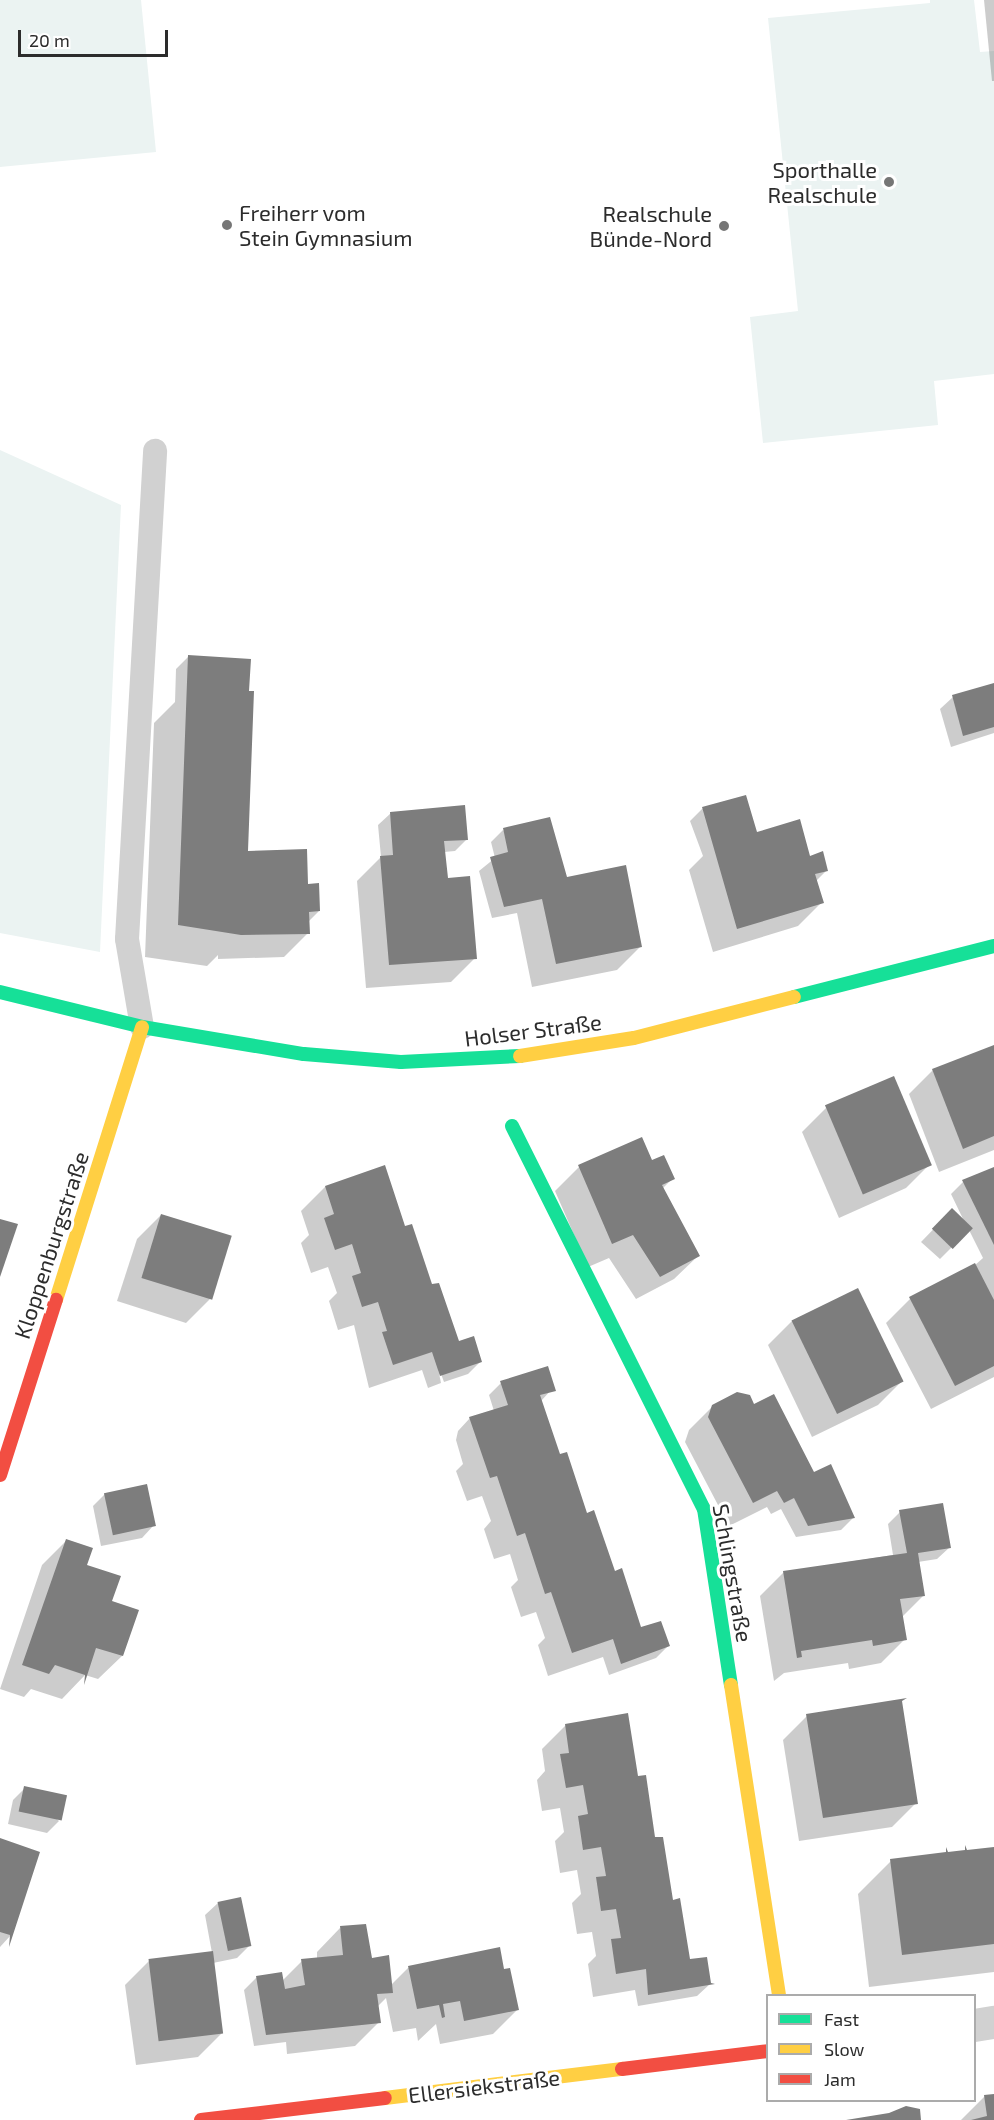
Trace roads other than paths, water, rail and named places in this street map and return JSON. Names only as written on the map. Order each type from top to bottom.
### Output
[{"type":"street","name":"Holser Straße","points":[[0,992],[142,1027],[304,1054],[401,1062],[497,1060],[634,1038],[994,946]]},
{"type":"street","name":"Kloppenburgstraße","points":[[0,1475],[142,1027]]},
{"type":"street","name":"Schlingstraße","points":[[512,1126],[704,1509],[779,1994]]},
{"type":"street","points":[[976,2025],[994,2022]]},
{"type":"street","name":"Ellersiekstraße","points":[[201,2120],[766,2051]]},
{"type":"lane","points":[[142,1027],[127,939],[154,451]]},
{"type":"place","name":"Sporthalle Realschule","points":[[889,182]]},
{"type":"place","name":"Freiherr vom Stein Gymnasium","points":[[227,225]]},
{"type":"place","name":"Realschule Bünde-Nord","points":[[724,226]]}]
